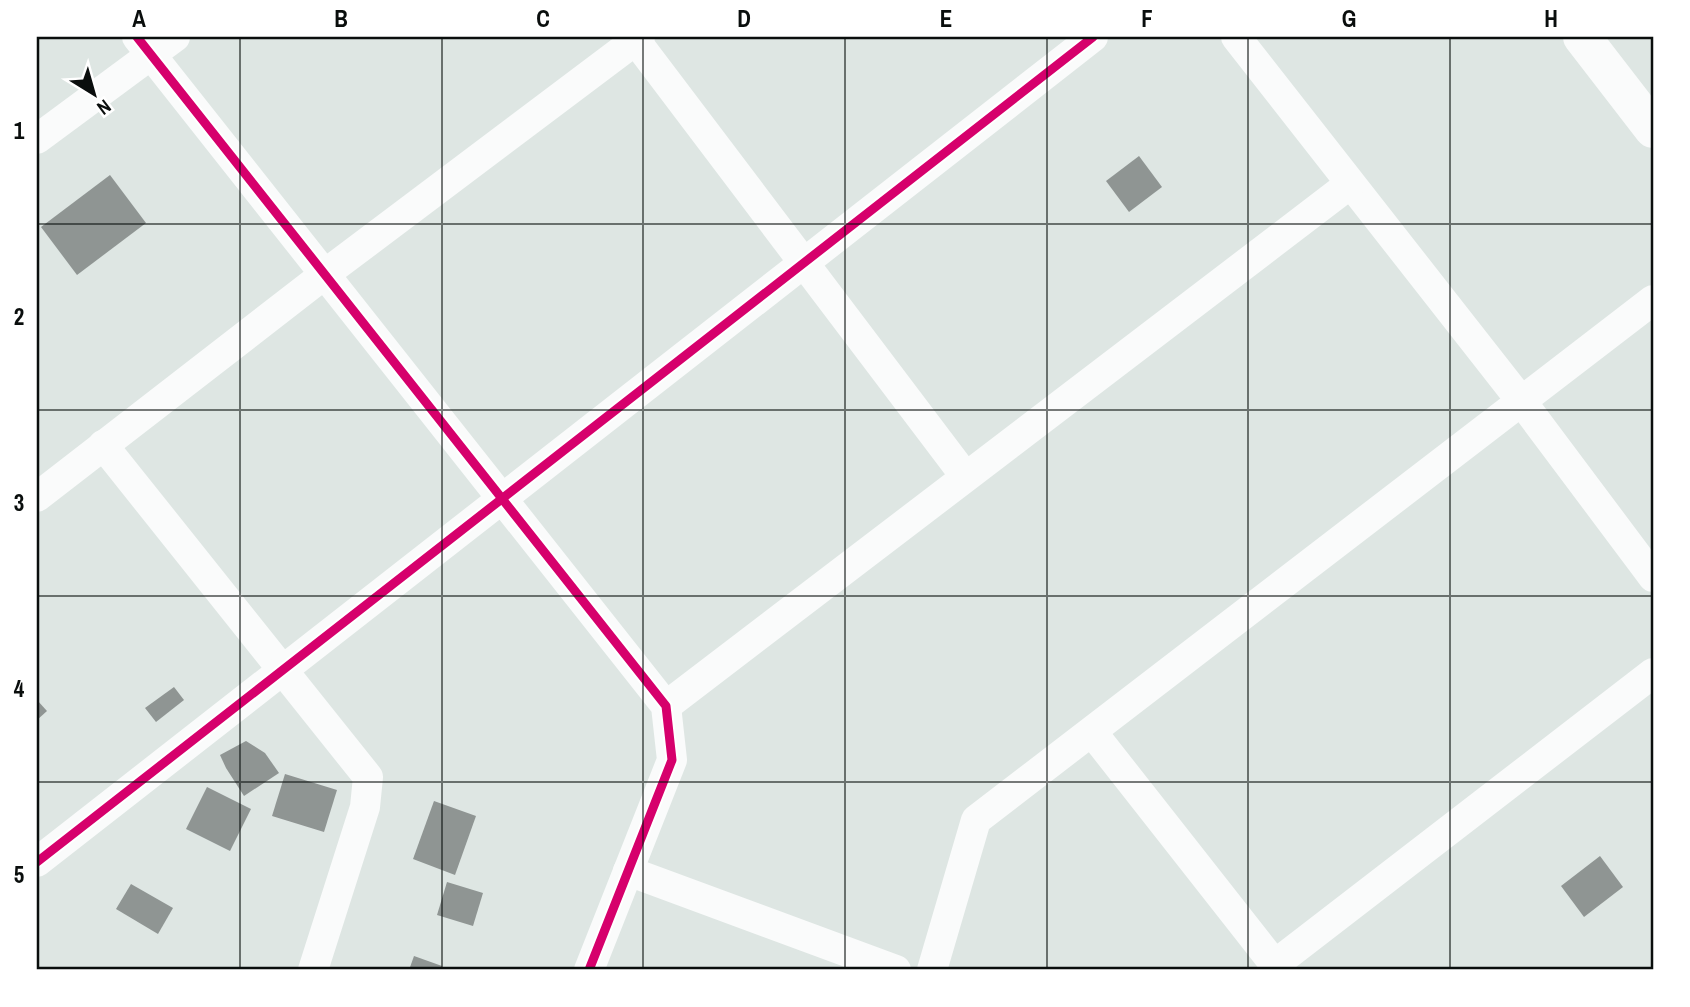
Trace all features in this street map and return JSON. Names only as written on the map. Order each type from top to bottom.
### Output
[{"type":"main road","points":[[1582,37],[1653,129]]},
{"type":"street","points":[[37,139],[144,46],[175,37]]},
{"type":"street","points":[[37,862],[1093,37]]},
{"type":"street","points":[[1236,37],[1522,402],[1653,577]]},
{"type":"street","points":[[37,497],[636,38],[965,476]]},
{"type":"street","points":[[144,46],[667,706],[672,760],[589,970]]},
{"type":"street","points":[[667,706],[1350,184]]},
{"type":"street","points":[[932,970],[976,820],[1653,300]]},
{"type":"street","points":[[103,445],[368,777],[365,807],[313,970]]},
{"type":"street","points":[[1092,732],[1276,967],[1653,673]]},
{"type":"street","points":[[628,871],[896,970]]},
{"type":"building","points":[[1139,156],[1162,187],[1129,212],[1106,181]]},
{"type":"building","points":[[110,175],[146,223],[77,275],[41,227]]},
{"type":"building","points":[[174,687],[184,700],[156,722],[145,708]]},
{"type":"building","points":[[37,700],[47,711],[37,720]]},
{"type":"building","points":[[246,741],[265,753],[279,773],[244,796],[220,755]]},
{"type":"building","points":[[285,774],[337,790],[324,832],[272,816]]},
{"type":"building","points":[[207,787],[251,809],[230,851],[186,829]]},
{"type":"building","points":[[434,801],[476,816],[455,875],[413,859]]},
{"type":"building","points":[[1600,856],[1623,887],[1584,917],[1561,886]]},
{"type":"building","points":[[447,882],[483,893],[473,926],[437,915]]},
{"type":"building","points":[[131,884],[173,908],[158,934],[116,909]]},
{"type":"building","points":[[414,956],[442,966],[440,970],[409,970]]},
{"type":"cycle path","points":[[137,37],[666,706],[672,760],[589,970]]},
{"type":"cycle path","points":[[37,862],[1093,37]]}]
